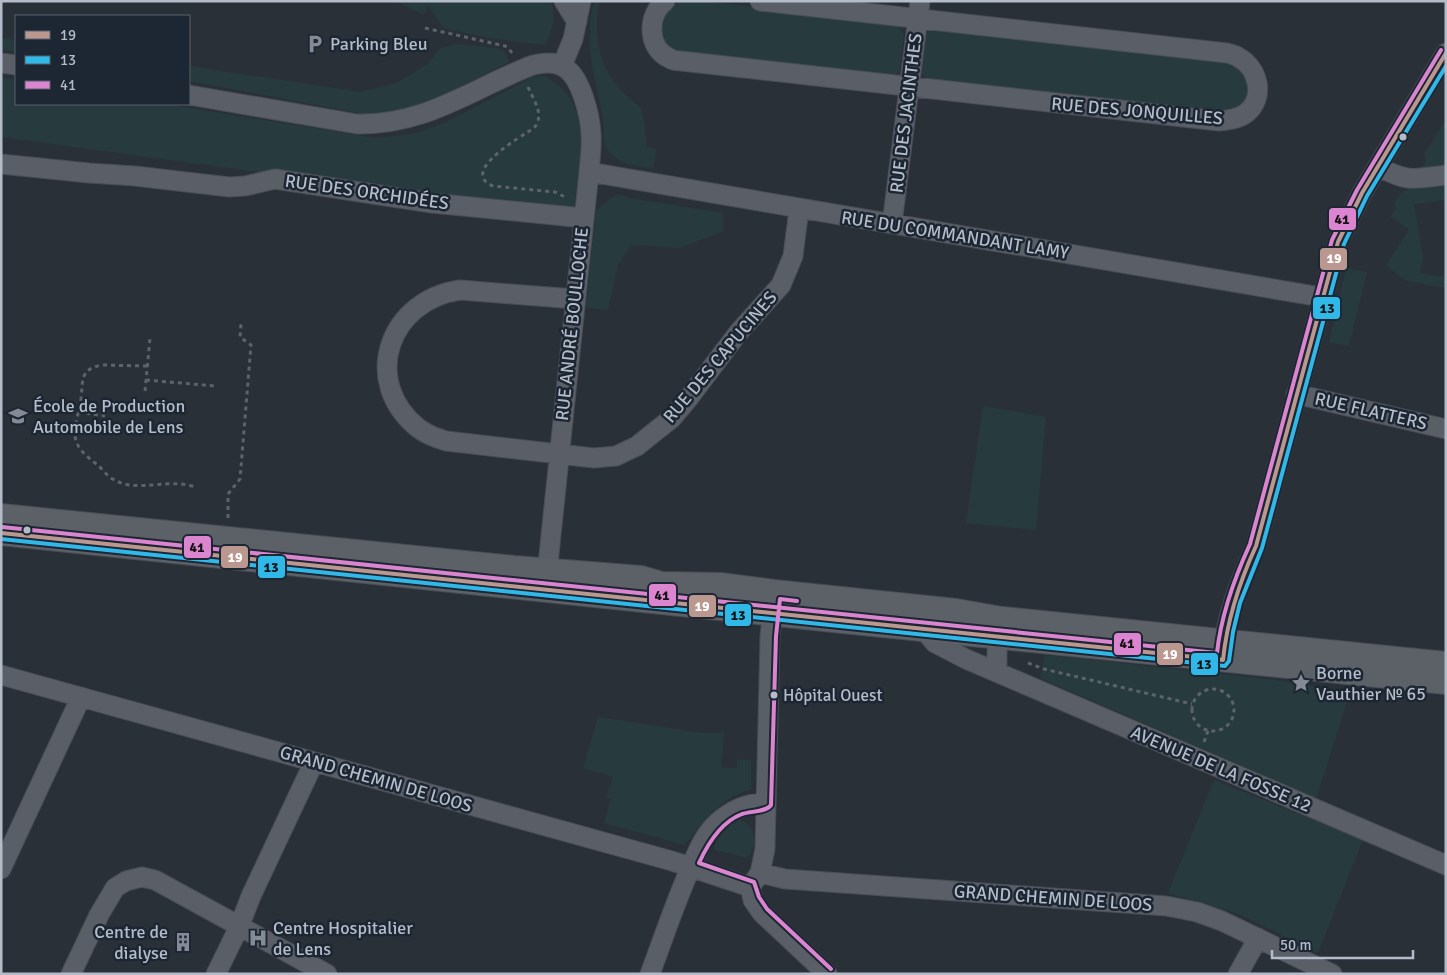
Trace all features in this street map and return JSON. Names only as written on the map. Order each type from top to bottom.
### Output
[{"type":"main road","points":[[1,516],[227,539],[546,580]]},
{"type":"main road","points":[[1,533],[546,580],[640,578],[661,584],[720,585],[773,603],[924,619],[999,636],[1446,664]]},
{"type":"main road","points":[[1223,651],[1446,682]]},
{"type":"street","points":[[564,1],[577,22]]},
{"type":"street","points":[[190,95],[357,124],[377,124],[420,116],[533,65],[546,63],[562,66],[573,39],[581,1]]},
{"type":"street","name":"RUE DES JONQUILLES","points":[[665,1],[654,14],[653,38],[658,48],[670,59],[1219,121],[1233,119],[1245,114],[1253,106],[1258,93],[1258,82],[1254,73],[1238,56],[919,10],[760,1]]},
{"type":"street","name":"RUE DES JACINTHES","points":[[892,224],[919,10]]},
{"type":"street","points":[[1223,651],[1244,572],[1256,546],[1338,242],[1347,221],[1378,166],[1446,53]]},
{"type":"street","points":[[1,63],[15,65]]},
{"type":"street","name":"RUE ANDRÉ BOULLOCHE","points":[[546,580],[575,299],[577,217],[589,172],[591,135],[588,114],[577,83],[567,69],[562,66]]},
{"type":"street","name":"RUE DES ORCHIDÉES","points":[[1,164],[135,176],[229,187],[245,186],[275,178],[432,203],[577,217]]},
{"type":"street","points":[[1378,166],[1398,177],[1406,179],[1446,174]]},
{"type":"street","name":"RUE DU COMMANDANT LAMY","points":[[589,172],[1322,297]]},
{"type":"street","name":"RUE DES CAPUCINES","points":[[575,299],[460,290],[447,292],[422,303],[400,325],[392,338],[389,352],[387,369],[389,384],[401,408],[418,428],[446,441],[594,458],[616,456],[637,446],[672,418],[738,334],[781,285],[793,256],[799,209]]},
{"type":"street","name":"RUE FLATTERS","points":[[1296,394],[1446,429]]},
{"type":"street","points":[[773,603],[770,636],[765,849],[755,880],[753,900],[762,912],[827,974]]},
{"type":"street","name":"AVENUE DE LA FOSSE 12","points":[[924,619],[929,638],[940,647],[1054,698],[1446,865]]},
{"type":"street","points":[[997,672],[999,636]]},
{"type":"street","name":"GRAND CHEMIN DE LOOS","points":[[1,675],[691,867],[755,880],[785,879],[1166,906],[1197,912],[1222,921],[1332,974]]},
{"type":"street","points":[[1,869],[81,697]]},
{"type":"street","points":[[216,974],[314,762]]},
{"type":"street","points":[[650,974],[697,851],[716,824],[739,807],[751,803],[765,803]]},
{"type":"street","points":[[71,974],[99,915],[116,888],[126,882],[142,877],[155,880],[327,974]]},
{"type":"street","points":[[1238,974],[1258,938]]},
{"type":"path","points":[[425,28],[505,46]]},
{"type":"path","points":[[520,70],[540,114],[540,118],[534,128],[492,158],[482,170],[483,175],[485,180],[493,186],[555,192],[564,196],[570,201],[577,217]]},
{"type":"path","points":[[227,539],[228,494],[240,479],[251,345],[240,337],[241,324]]},
{"type":"path","points":[[145,391],[150,338]]},
{"type":"path","points":[[147,366],[102,365],[86,372],[82,378],[81,399],[74,433],[76,440],[81,451],[111,478],[124,484],[140,486],[178,484],[198,487]]},
{"type":"path","points":[[146,380],[215,386]]},
{"type":"path","points":[[78,412],[105,416]]},
{"type":"path","points":[[999,636],[1044,669],[1192,704]]},
{"type":"path","points":[[1220,684],[1220,689]]},
{"type":"path","points":[[1212,688],[1220,689],[1231,698],[1234,711],[1232,720],[1221,730],[1208,731],[1201,728],[1192,718],[1192,704],[1200,692],[1212,688]]},
{"type":"green space","points":[[396,1],[551,1],[553,23],[545,45],[489,38],[444,28],[428,6],[424,15]]},
{"type":"green space","points":[[594,1],[599,1],[597,36],[602,58],[612,79],[641,109],[647,147],[657,149],[653,168],[630,165],[620,161],[610,153],[605,145],[603,120],[590,47],[591,17]]},
{"type":"green space","points":[[681,1],[706,1],[898,25],[904,34],[900,71],[891,78],[675,53],[666,47],[659,30],[666,12]]},
{"type":"green space","points":[[933,28],[1228,60],[1245,73],[1249,80],[1250,88],[1243,102],[1236,109],[1225,114],[930,81],[920,72],[924,35]]},
{"type":"green space","points":[[1,38],[15,40],[15,52],[1,50]]},
{"type":"green space","points":[[457,44],[496,48],[504,51],[509,62],[451,92],[418,106],[390,113],[359,113],[190,81],[190,66],[361,92],[397,83],[429,63],[440,48]]},
{"type":"green space","points":[[544,76],[560,87],[571,101],[578,117],[581,134],[581,152],[574,207],[428,195],[1,137],[1,77],[15,80],[15,105],[172,105],[375,138],[412,134],[444,123],[533,77]]},
{"type":"green space","points":[[1446,119],[1446,167],[1420,171],[1426,161],[1424,154]]},
{"type":"green space","points":[[1446,184],[1446,206],[1445,200],[1414,204],[1423,258],[1420,273],[1446,277],[1446,288],[1406,281],[1386,266],[1409,229],[1390,217],[1396,208],[1394,203],[1402,192],[1408,189]]},
{"type":"green space","points":[[619,194],[629,198],[723,213],[724,231],[680,248],[631,245],[618,265],[608,310],[586,308],[596,211],[611,198]]},
{"type":"green space","points":[[1346,268],[1367,272],[1349,346],[1329,342]]},
{"type":"green space","points":[[983,406],[1046,417],[1036,530],[966,523]]},
{"type":"green space","points":[[1045,655],[1268,679],[1350,692],[1316,800],[1040,678]]},
{"type":"green space","points":[[598,717],[702,733],[724,733],[721,767],[737,768],[737,759],[751,760],[751,789],[740,793],[722,804],[706,819],[685,845],[604,823],[611,799],[606,798],[613,777],[583,768]]},
{"type":"green space","points":[[1214,780],[1363,840],[1318,953],[1239,914],[1168,893]]},
{"type":"green space","points":[[738,820],[749,825],[754,836],[753,848],[747,858],[715,850],[716,840],[721,831],[729,824]]},
{"type":"transit line","name":"41","points":[[2,527],[1217,653],[1225,611],[1250,544],[1332,240],[1357,190],[1441,50]]},
{"type":"transit line","name":"19","points":[[1,533],[1223,660],[1227,631],[1244,574],[1256,546],[1338,242],[1362,193],[1446,53]]},
{"type":"transit line","name":"13","points":[[1,539],[1225,666],[1229,661],[1240,603],[1262,548],[1344,244],[1367,196],[1446,66]]},
{"type":"transit line","name":"41","points":[[797,601],[780,599],[776,636],[771,805],[762,810],[742,814],[728,822],[711,841],[699,863],[754,882],[759,897],[767,909],[831,969]]},
{"type":"place","name":"Parking Bleu","points":[[315,44]]},
{"type":"place","name":"École de Production Automobile de Lens","points":[[18,416]]},
{"type":"place","name":"Borne Vauthier № 65","points":[[1301,683]]},
{"type":"place","name":"Hôpital Ouest","points":[[774,695]]},
{"type":"place","name":"Centre Hospitalier de Lens","points":[[258,938]]},
{"type":"place","name":"Centre de dialyse","points":[[183,942]]}]
